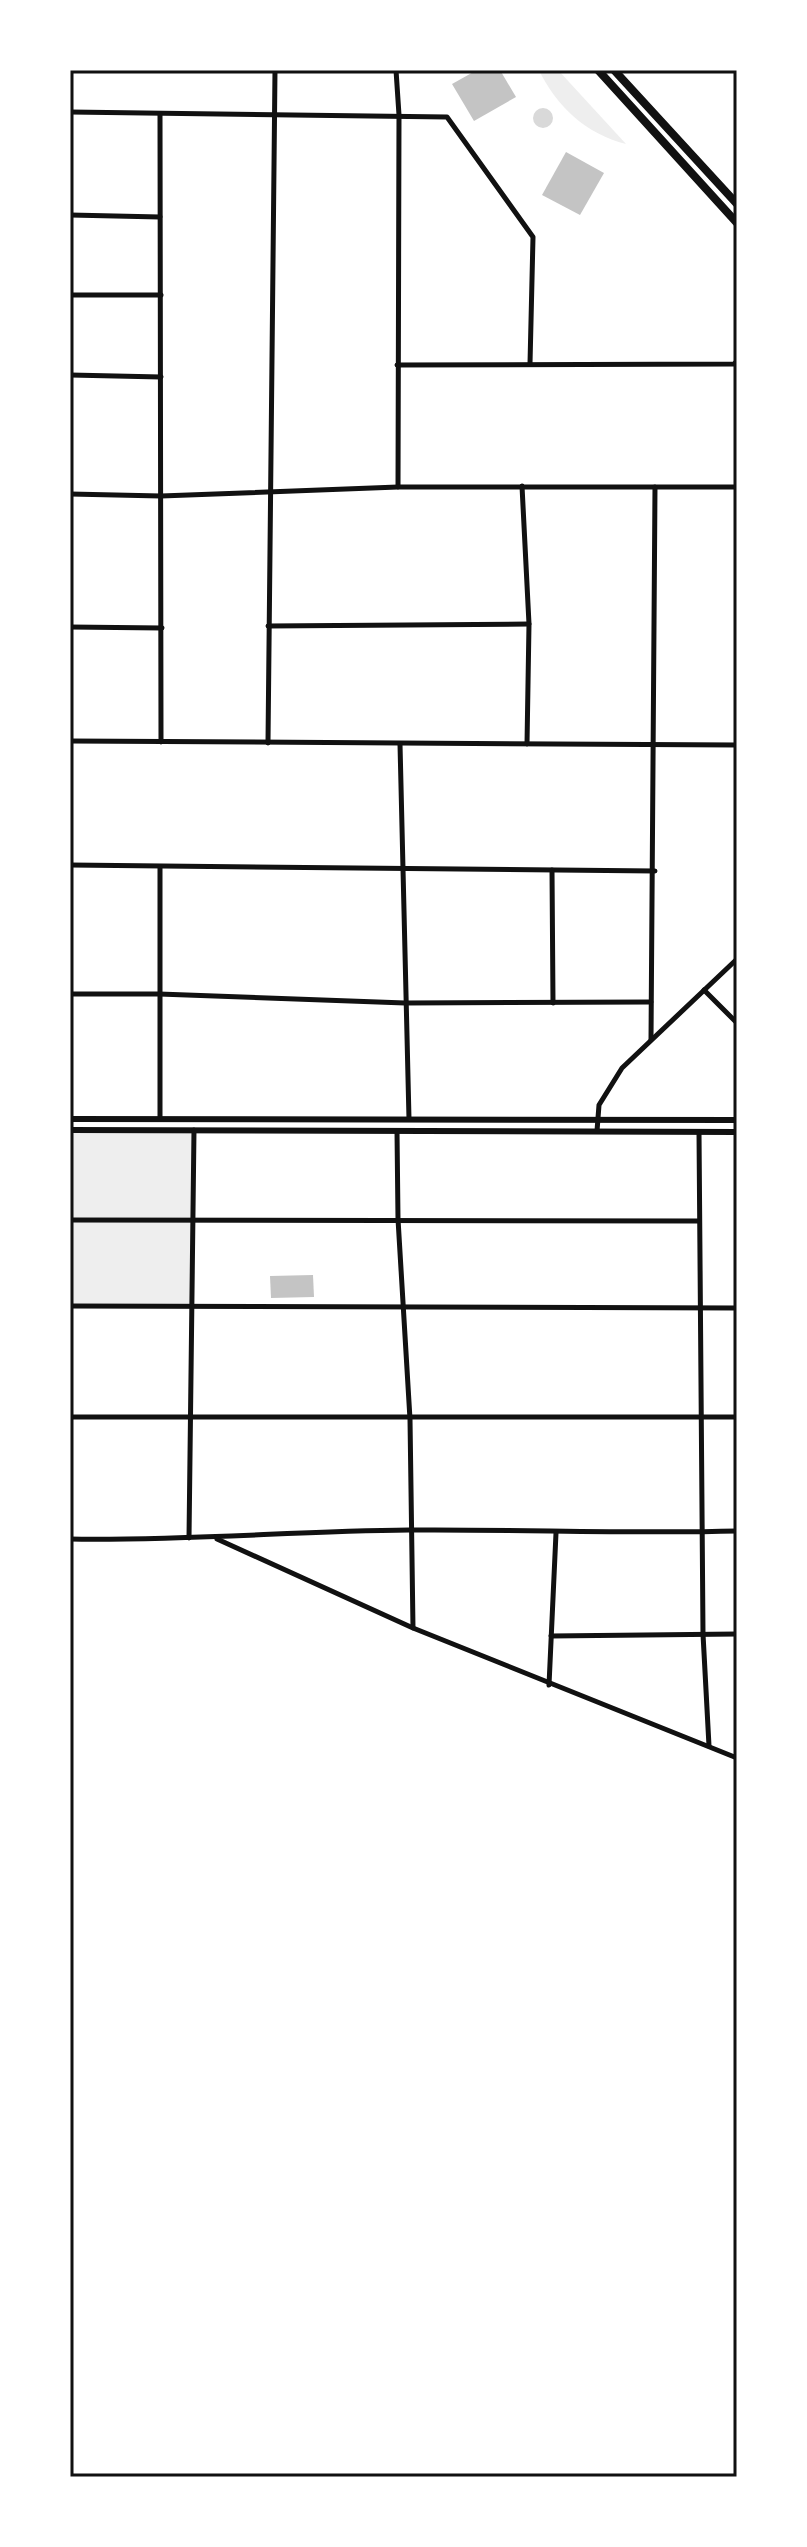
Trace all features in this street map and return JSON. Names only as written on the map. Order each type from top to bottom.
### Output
[{"type":"highway","points":[[598,70],[737,223]]},
{"type":"highway","points":[[614,70],[737,204]]},
{"type":"street","points":[[268,743],[275,70]]},
{"type":"street","points":[[396,70],[399,115],[398,487]]},
{"type":"street","points":[[70,112],[447,117],[533,237],[530,364]]},
{"type":"street","points":[[160,115],[161,742]]},
{"type":"street","points":[[70,215],[160,217]]},
{"type":"street","points":[[70,295],[161,295]]},
{"type":"street","points":[[397,365],[736,364]]},
{"type":"street","points":[[70,375],[161,377]]},
{"type":"street","points":[[522,486],[529,624],[527,744]]},
{"type":"street","points":[[70,494],[161,496],[398,487],[737,487]]},
{"type":"street","points":[[651,1040],[655,871],[655,487]]},
{"type":"street","points":[[268,626],[529,624]]},
{"type":"street","points":[[70,627],[162,628]]},
{"type":"street","points":[[70,741],[737,745]]},
{"type":"street","points":[[400,744],[409,1119]]},
{"type":"street","points":[[70,865],[655,871]]},
{"type":"street","points":[[160,868],[160,1118]]},
{"type":"street","points":[[552,870],[553,1003]]},
{"type":"street","points":[[597,1131],[606,1088],[651,1040],[737,959]]},
{"type":"street","points":[[704,990],[737,1023]]},
{"type":"street","points":[[70,994],[405,1003],[651,1002]]},
{"type":"street","points":[[70,1119],[737,1120]]},
{"type":"street","points":[[70,1130],[737,1132]]},
{"type":"street","points":[[189,1538],[193,1418],[194,1130]]},
{"type":"street","points":[[397,1131],[398,1219],[410,1419],[409,1530],[413,1628]]},
{"type":"street","points":[[699,1132],[703,1634],[709,1746]]},
{"type":"street","points":[[70,1220],[698,1221]]},
{"type":"street","points":[[70,1306],[737,1308]]},
{"type":"street","points":[[70,1417],[737,1417]]},
{"type":"street","points":[[70,1539],[216,1539],[409,1530],[556,1533],[737,1531]]},
{"type":"street","points":[[549,1685],[556,1533]]},
{"type":"street","points":[[216,1539],[413,1628],[737,1758]]},
{"type":"street","points":[[551,1636],[737,1634]]},
{"type":"shaded area","points":[[539,70],[558,70],[626,144],[598,133],[574,117],[554,95]]},
{"type":"shaded area","points":[[543,108],[550,111],[553,118],[550,125],[543,128],[536,125],[533,118],[536,111]]},
{"type":"shaded area","points":[[70,1130],[194,1130],[193,1305],[70,1306]]},
{"type":"building","points":[[477,70],[500,70],[516,97],[474,121],[452,84]]},
{"type":"building","points":[[566,152],[604,173],[580,215],[542,195]]},
{"type":"building","points":[[313,1275],[314,1297],[271,1298],[270,1276]]}]
